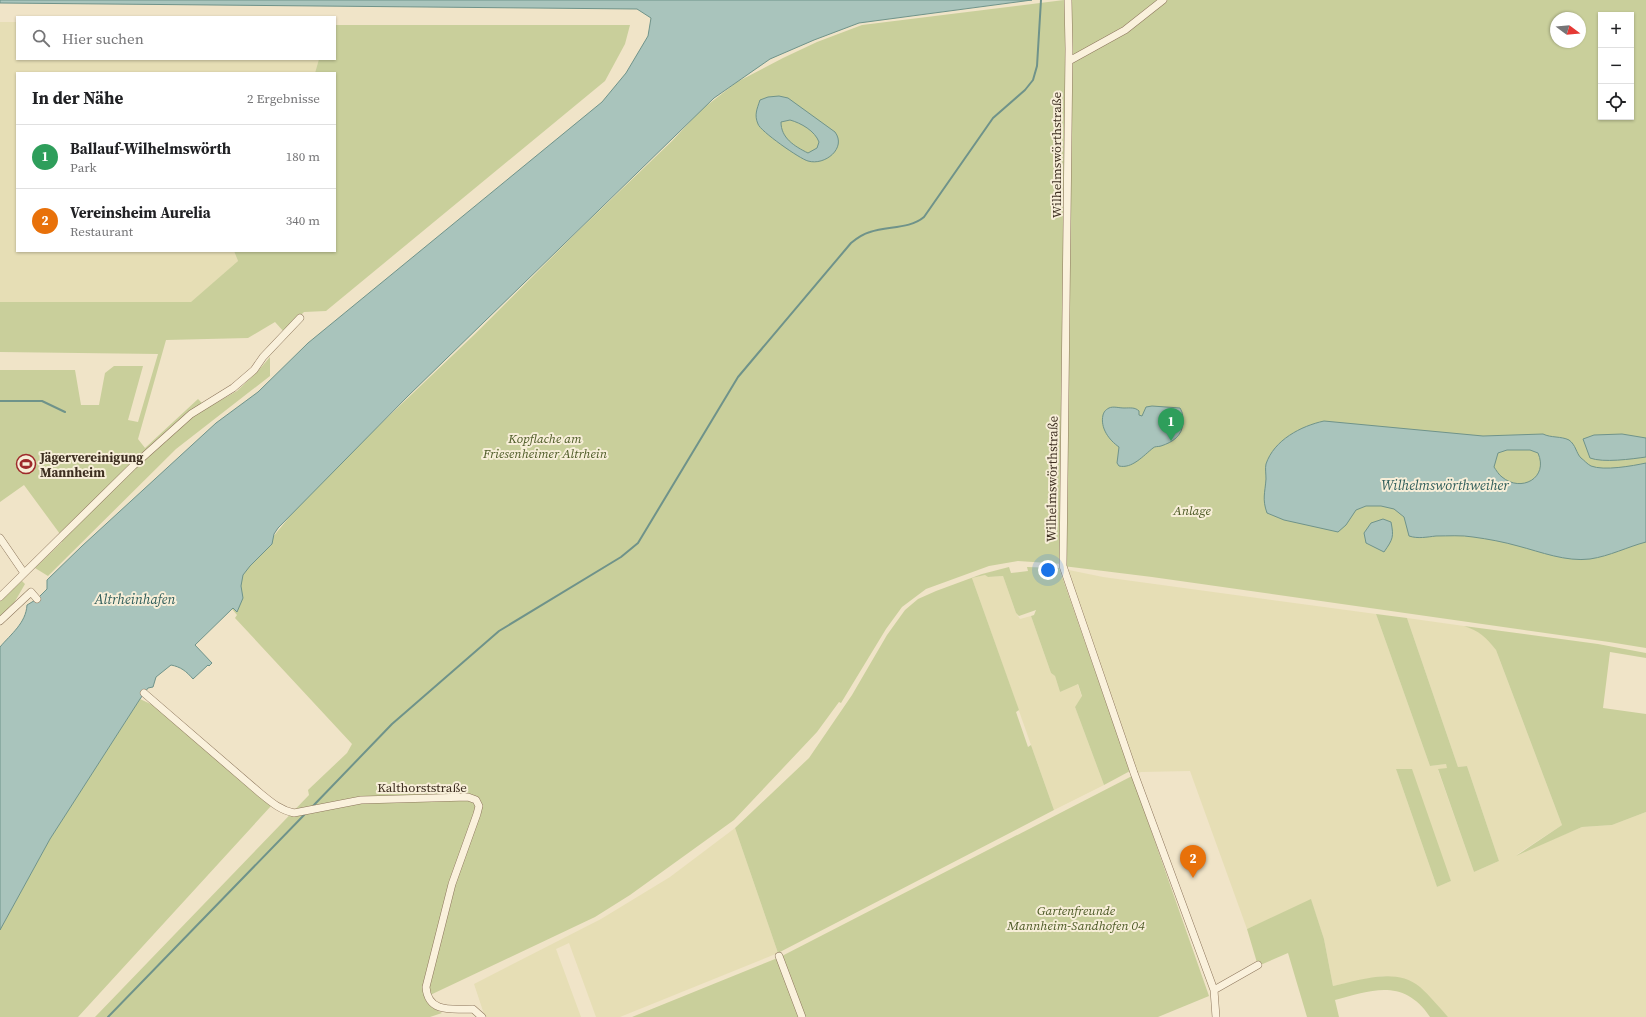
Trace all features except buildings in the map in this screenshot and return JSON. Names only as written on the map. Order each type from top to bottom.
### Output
[{"type":"street","name":"Wilhelmswörthstraße","points":[[1068,0],[1069,62],[1063,566],[1134,773],[1214,990],[1216,1017]]},
{"type":"street","points":[[1069,62],[1125,30],[1163,0]]},
{"type":"street","points":[[0,597],[133,466],[185,419],[233,388],[254,370],[263,357],[300,318]]},
{"type":"street","points":[[0,538],[24,573]]},
{"type":"street","points":[[0,621],[31,592],[37,599]]},
{"type":"street","name":"Kalthorststraße","points":[[144,693],[277,807],[294,813],[361,800],[468,797],[476,800],[479,806],[478,814],[452,884],[426,981],[426,987],[429,999],[437,1007],[446,1009],[473,1009],[482,1017]]},
{"type":"street","points":[[779,956],[802,1017]]},
{"type":"street","points":[[1214,990],[1258,965]]},
{"type":"shaded area","points":[[0,22],[16,22],[16,60],[319,60],[315,72],[16,72],[16,252],[234,252],[238,261],[192,302],[0,302]]},
{"type":"shaded area","points":[[1059,568],[1103,577],[1376,614],[1430,766],[1446,764],[1448,768],[1438,770],[1474,872],[1499,861],[1467,766],[1458,767],[1407,618],[1464,626],[1476,630],[1487,638],[1496,650],[1562,825],[1516,855],[1582,827],[1612,825],[1646,812],[1646,1017],[1448,1017],[1420,988],[1406,980],[1382,976],[1333,986],[1324,939],[1311,900],[1247,929],[1190,771],[1141,772],[1132,776]],"holes":[[[1396,769],[1451,881],[1437,887]]]},
{"type":"shaded area","points":[[985,575],[989,577],[1003,576],[1016,613],[1020,619],[1031,616],[1051,673],[1055,676],[1060,692],[1077,683],[1082,697],[1075,707],[1104,785],[1054,810],[972,578]]},
{"type":"shaded area","points":[[735,828],[778,953],[620,1017],[596,1017],[569,943],[556,949],[581,1017],[485,1017],[474,984],[601,919],[670,877]]},
{"type":"green space","points":[[1064,0],[1646,0],[1646,648],[1152,577],[1063,566],[1063,564],[1018,561],[989,566],[926,589],[902,607],[886,629],[841,703],[839,702],[817,732],[734,820],[630,895],[595,917],[426,997],[433,1008],[442,1013],[430,1017],[95,1017],[309,795],[308,790],[347,753],[352,744],[235,618],[237,615],[227,603],[241,576],[304,499],[672,141],[701,110],[737,82],[817,42],[862,25]]},
{"type":"green space","points":[[336,25],[630,25],[625,44],[605,81],[326,311],[304,312],[284,332],[275,322],[248,338],[166,340],[138,439],[145,448],[198,399],[207,408],[237,391],[270,357],[270,376],[176,449],[48,576],[35,568],[62,542],[60,534],[24,485],[0,502],[0,370],[75,370],[81,405],[99,405],[105,373],[114,366],[143,366],[128,420],[138,422],[158,354],[0,352],[0,302],[191,302],[238,261],[234,252],[336,252],[336,72],[315,72],[319,60],[336,60]]},
{"type":"green space","points":[[1009,567],[1011,573],[1028,571],[1027,567],[1059,568],[1130,771],[1104,785],[1075,707],[1082,696],[1078,684],[1060,692],[1055,676],[1051,673],[1031,616],[1034,615],[1036,610],[1019,616],[1016,613],[1003,576],[988,577],[985,575],[972,578],[1019,710],[1016,712],[1028,747],[1031,745],[1054,810],[778,953],[735,828],[809,758],[852,695],[887,635],[905,610],[918,599],[936,591],[982,574]]},
{"type":"green space","points":[[22,581],[25,584],[14,603],[0,616],[0,601]]},
{"type":"green space","points":[[1376,614],[1407,618],[1458,767],[1467,766],[1499,861],[1474,872],[1438,769],[1447,768],[1446,764],[1430,766]]},
{"type":"green space","points":[[1464,626],[1598,644],[1646,653],[1646,658],[1610,652],[1603,708],[1646,714],[1646,812],[1612,825],[1582,827],[1516,856],[1562,825],[1496,650],[1482,635]]},
{"type":"green space","points":[[140,699],[159,708],[271,806],[78,1017],[0,1017],[0,930],[50,839]]},
{"type":"green space","points":[[1396,769],[1412,769],[1451,881],[1437,887]]},
{"type":"green space","name":"Gartenfreunde Mannheim-Sandhofen 04","points":[[1132,776],[1209,996],[1158,1017],[632,1017],[780,957]]},
{"type":"green space","points":[[1311,899],[1324,939],[1333,986],[1367,978],[1389,976],[1400,978],[1411,981],[1420,987],[1448,1017],[1430,1017],[1420,1005],[1409,996],[1387,990],[1362,993],[1335,1000],[1339,1017],[1307,1017],[1288,953],[1258,966],[1247,929]]},
{"type":"water","name":"Altrheinhafen","points":[[0,0],[1032,0],[859,23],[770,59],[714,98],[408,396],[278,528],[274,534],[272,544],[243,575],[241,586],[243,598],[237,612],[233,608],[195,645],[212,663],[193,679],[183,670],[171,665],[156,677],[153,687],[148,688],[140,699],[50,839],[0,930],[0,647],[21,623],[27,605],[37,599],[47,589],[47,580],[82,546],[216,423],[258,392],[308,343],[602,102],[626,73],[648,36],[651,18],[637,9],[0,3]]},
{"type":"water","points":[[779,96],[788,98],[835,132],[838,138],[836,150],[821,161],[808,161],[789,150],[760,128],[756,115],[757,109],[760,100],[768,97]],"holes":[[[790,120],[803,125],[814,134],[819,142],[817,148],[808,153],[789,141],[783,133],[781,122]]]},
{"type":"water","points":[[1111,407],[1132,408],[1139,411],[1139,415],[1142,416],[1146,407],[1180,408],[1183,419],[1181,432],[1169,443],[1154,447],[1133,464],[1128,466],[1119,466],[1117,463],[1119,447],[1112,441],[1104,429],[1102,420],[1104,412]]},
{"type":"water","name":"Wilhelmswörthweiher","points":[[1324,421],[1483,436],[1543,434],[1569,440],[1581,458],[1591,466],[1610,468],[1626,467],[1646,463],[1646,542],[1597,558],[1581,560],[1563,558],[1502,542],[1469,536],[1412,537],[1409,536],[1404,517],[1394,509],[1381,506],[1366,506],[1356,510],[1346,525],[1338,532],[1284,520],[1267,513],[1264,500],[1266,464],[1270,455],[1289,435],[1315,423]],"holes":[[[1507,450],[1530,450],[1538,453],[1540,470],[1536,476],[1525,483],[1517,484],[1509,482],[1501,476],[1494,467],[1498,453]]]},
{"type":"water","points":[[1622,434],[1646,438],[1646,457],[1626,460],[1602,460],[1590,458],[1583,439],[1594,435]]},
{"type":"water","points":[[1383,519],[1391,522],[1392,531],[1391,541],[1384,552],[1366,543],[1364,533],[1371,523]]},
{"type":"waterway","points":[[312,807],[392,724],[499,631],[621,557],[638,543],[738,377],[851,243],[867,233],[912,224],[924,217],[993,118],[1025,90],[1033,80],[1037,66],[1041,0]]},
{"type":"waterway","points":[[0,401],[42,401],[65,412]]},
{"type":"waterway","points":[[108,1017],[306,813]]},
{"type":"place","name":"Ballauf-Wilhelmswörth","points":[[1171,441]]},
{"type":"place","name":"Jägervereinigung Mannheim","points":[[26,464]]},
{"type":"place","name":"Vereinsheim Aurelia","points":[[1193,878]]},
{"type":"park label","name":"Kopflache am Friesenheimer Altrhein","points":[[545,446]]},
{"type":"park label","name":"Anlage","points":[[1192,510]]}]
